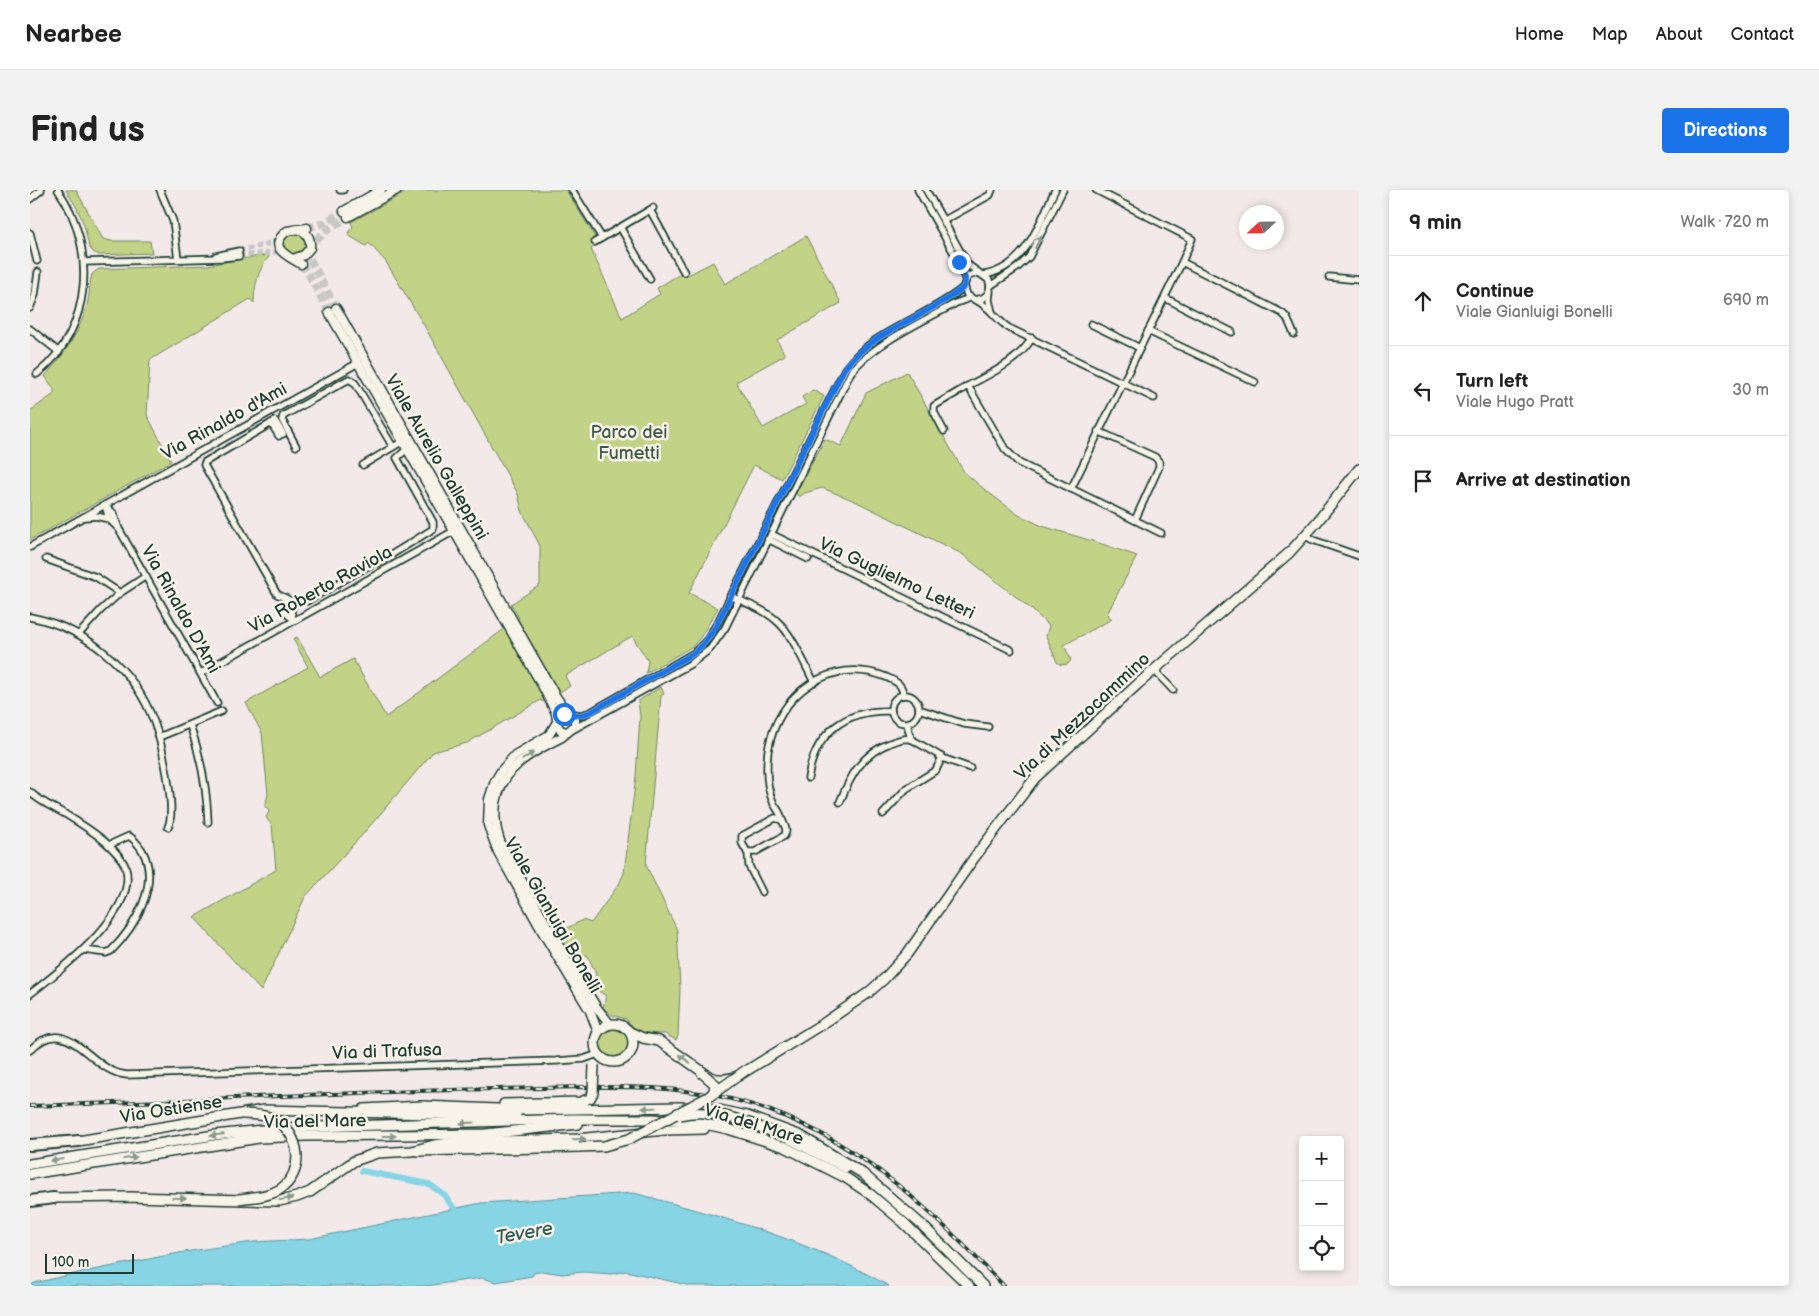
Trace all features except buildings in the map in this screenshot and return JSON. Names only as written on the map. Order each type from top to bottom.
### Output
[{"type":"highway","points":[[30,1145],[79,1141]]},
{"type":"highway","points":[[30,1199],[54,1198]]},
{"type":"main road","name":"Via di Mezzocammino","points":[[710,1096],[746,1070],[827,1021],[868,993],[894,970],[912,948],[991,835],[1035,778],[1154,670],[1290,553],[1306,536],[1359,469]]},
{"type":"main road","points":[[610,1024],[621,1025],[630,1032],[633,1038],[633,1048],[626,1058],[613,1062],[604,1060],[598,1054],[594,1044],[598,1032],[610,1024]]},
{"type":"main road","name":"Via di Mezzocammino","points":[[630,1032],[643,1038],[656,1039],[702,1072],[715,1084],[714,1091],[710,1096]]},
{"type":"main road","points":[[467,1107],[524,1102],[581,1102],[590,1098],[593,1093],[594,1065],[598,1054]]},
{"type":"main road","name":"Via di Mezzocammino","points":[[702,1072],[715,1079],[723,1080],[738,1076],[746,1070]]},
{"type":"main road","points":[[54,1198],[130,1197],[269,1201],[297,1197],[317,1188],[347,1166],[362,1158],[382,1152],[604,1146],[628,1139],[710,1096]]},
{"type":"main road","points":[[318,1111],[422,1106],[519,1110],[680,1107],[715,1109],[740,1114],[784,1129],[821,1146],[862,1172],[899,1204],[983,1286]]},
{"type":"main road","name":"Via Ostiense","points":[[30,1149],[273,1110],[318,1111]]},
{"type":"main road","points":[[318,1111],[481,1114],[572,1119]]},
{"type":"main road","points":[[238,1199],[265,1195],[281,1189],[293,1174],[298,1158],[294,1140],[284,1125],[266,1116],[244,1114]]},
{"type":"main road","points":[[663,1121],[687,1114],[706,1114],[738,1120],[784,1136],[848,1169],[899,1204]]},
{"type":"main road","name":"Via del Mare","points":[[30,1164],[215,1135],[273,1129],[572,1119],[674,1120],[706,1124],[739,1132],[795,1151],[854,1183],[910,1227],[969,1286]]},
{"type":"main road","name":"Via del Mare","points":[[30,1174],[259,1138],[484,1134],[603,1120]]},
{"type":"main road","points":[[412,1151],[450,1142],[586,1139],[686,1128],[739,1132]]},
{"type":"street","points":[[30,199],[41,190]]},
{"type":"street","points":[[37,374],[59,352],[71,330],[80,306],[83,286],[84,262],[82,243],[71,210],[58,190]]},
{"type":"street","points":[[160,190],[173,221],[178,259]]},
{"type":"street","points":[[381,190],[346,214],[397,190]]},
{"type":"street","points":[[572,190],[602,238]]},
{"type":"street","points":[[918,190],[959,262],[965,279],[964,287],[966,293],[984,304],[1005,326],[1154,398]]},
{"type":"street","points":[[926,190],[966,261],[989,280],[989,300],[993,314]]},
{"type":"street","points":[[943,220],[990,194],[992,190]]},
{"type":"street","points":[[965,279],[970,275],[995,272],[1009,265],[1023,253],[1055,190]]},
{"type":"street","points":[[973,299],[985,297],[990,288],[1017,268],[1030,255],[1063,190]]},
{"type":"street","points":[[1071,489],[1192,239],[1096,190]]},
{"type":"street","points":[[594,242],[651,209],[684,272]]},
{"type":"street","points":[[620,227],[650,279]]},
{"type":"street","points":[[293,259],[308,256],[313,243],[307,234],[296,228]]},
{"type":"street","points":[[301,264],[280,254],[277,241],[286,230],[307,228]]},
{"type":"street","points":[[30,233],[38,261]]},
{"type":"street","points":[[84,262],[178,259],[239,253]]},
{"type":"street","points":[[1180,264],[1217,279],[1284,314],[1294,334]]},
{"type":"street","points":[[30,308],[36,288],[38,272]]},
{"type":"street","points":[[1329,277],[1359,280]]},
{"type":"street","points":[[557,721],[561,715],[568,713],[581,715],[591,712],[694,653],[704,644],[837,382],[847,366],[860,351],[870,344],[949,299],[964,287]]},
{"type":"street","points":[[1165,298],[1232,332]]},
{"type":"street","name":"Viale Gianluigi Bonelli","points":[[610,1024],[597,1008],[557,943],[501,842],[496,827],[495,814],[501,785],[508,774],[524,758],[700,657],[721,634],[842,389],[855,367],[880,346],[956,303],[973,299]]},
{"type":"street","name":"Viale Aurelio Galleppini","points":[[333,310],[510,622],[454,531],[403,442],[358,362],[333,310]]},
{"type":"street","points":[[1091,324],[1140,348]]},
{"type":"street","points":[[30,329],[59,352]]},
{"type":"street","points":[[1148,331],[1255,382]]},
{"type":"street","points":[[944,431],[934,412],[934,406],[1011,361],[1024,350],[1032,338]]},
{"type":"street","name":"Via Rinaldo d'Ami","points":[[30,546],[358,362]]},
{"type":"street","points":[[296,446],[282,420],[283,416],[349,379],[354,381],[393,447]]},
{"type":"street","points":[[968,386],[1011,457],[1021,464],[1161,533]]},
{"type":"street","points":[[281,435],[271,423],[204,464],[277,594],[294,602],[307,601],[375,562],[378,563],[433,529],[433,522],[397,458],[407,449]]},
{"type":"street","points":[[1098,431],[1152,455],[1159,461],[1160,466],[1134,520]]},
{"type":"street","points":[[363,466],[403,442]]},
{"type":"street","points":[[83,517],[112,518],[118,498]]},
{"type":"street","name":"Via Rinaldo D'Ami","points":[[105,505],[217,703]]},
{"type":"street","name":"Via Roberto Raviola","points":[[201,673],[293,619],[454,531]]},
{"type":"street","points":[[1306,536],[1359,556]]},
{"type":"street","points":[[770,537],[808,559]]},
{"type":"street","name":"Via Guglielmo Letteri","points":[[770,537],[1011,650]]},
{"type":"street","points":[[46,559],[96,577],[120,593]]},
{"type":"street","points":[[79,634],[100,610],[120,593],[146,576]]},
{"type":"street","points":[[730,596],[776,620],[783,626],[814,682]]},
{"type":"street","points":[[285,598],[284,609],[287,615],[293,619]]},
{"type":"street","points":[[293,619],[292,607],[294,602]]},
{"type":"street","points":[[30,618],[52,623],[79,634],[109,656],[128,676],[146,704],[159,737],[168,785],[170,816],[168,827]]},
{"type":"street","points":[[510,622],[552,697],[575,719],[575,725],[569,731],[560,729],[552,697]]},
{"type":"street","points":[[748,852],[755,852],[784,836],[786,830],[781,814],[775,806],[769,789],[767,771],[768,751],[772,733],[787,705],[814,682],[840,672],[863,670],[895,681],[901,687],[903,695]]},
{"type":"street","points":[[1154,670],[1173,690]]},
{"type":"street","points":[[920,709],[915,720],[907,724],[897,721],[891,711],[892,702],[903,695],[914,698],[920,709],[960,723],[988,727]]},
{"type":"street","points":[[159,737],[222,711]]},
{"type":"street","points":[[808,778],[817,748],[835,727],[857,714],[891,711]]},
{"type":"street","name":"Viale Gianluigi Bonelli","points":[[557,721],[549,735],[515,755],[501,770],[490,795],[488,825],[498,852],[546,938],[590,1011],[598,1032]]},
{"type":"street","points":[[907,724],[910,739]]},
{"type":"street","points":[[190,725],[204,776],[208,822]]},
{"type":"street","points":[[840,802],[853,774],[867,757],[888,744],[902,739],[910,739],[942,757],[970,768]]},
{"type":"street","points":[[884,814],[906,789],[936,770],[942,757]]},
{"type":"street","points":[[30,792],[44,803],[79,823],[109,845],[125,865],[127,873],[126,887],[114,914],[84,950],[30,994]]},
{"type":"street","points":[[775,806],[775,818]]},
{"type":"street","points":[[762,892],[750,868],[748,852],[742,843],[742,836],[775,818],[782,820]]},
{"type":"street","points":[[84,950],[107,952],[114,948],[136,918],[147,891],[149,876],[147,863],[138,844],[129,836],[109,845]]},
{"type":"street","name":"Via di Trafusa","points":[[30,1050],[45,1039],[58,1037],[74,1043],[116,1074],[126,1075],[572,1060],[598,1054]]},
{"type":"green space","points":[[66,190],[76,190],[103,239],[111,241],[150,241],[152,253],[99,255],[93,252],[89,247],[84,225],[77,208]]},
{"type":"green space","name":"Parco dei Fumetti","points":[[410,190],[566,190],[595,237],[592,240],[595,246],[591,249],[622,318],[660,294],[657,288],[685,271],[688,275],[713,262],[725,284],[806,236],[841,303],[777,340],[785,355],[736,382],[763,428],[806,404],[802,397],[813,390],[824,396],[782,479],[754,465],[689,593],[718,608],[693,646],[646,673],[648,661],[632,636],[565,676],[570,686],[542,702],[541,700],[467,743],[433,752],[363,834],[305,897],[261,991],[194,917],[276,870],[272,825],[266,818],[270,809],[265,807],[268,794],[262,733],[246,703],[308,667],[293,639],[297,637],[320,677],[353,659],[386,717],[519,618],[511,604],[540,585],[540,546],[522,511],[518,494],[425,327],[386,262],[369,243],[366,246],[348,235],[353,227],[351,222]]},
{"type":"green space","points":[[295,233],[303,236],[306,244],[303,252],[295,255],[287,252],[284,244],[287,236]]},
{"type":"green space","points":[[269,255],[269,257],[257,278],[254,303],[250,299],[150,360],[147,415],[171,461],[30,540],[30,411],[54,394],[54,389],[45,376],[59,360],[76,334],[88,301],[92,274],[99,269],[208,265]]},
{"type":"green space","points":[[907,372],[964,472],[984,489],[1017,514],[1042,526],[1137,556],[1107,614],[1112,619],[1064,645],[1071,660],[1068,664],[1061,665],[1057,662],[1046,636],[1049,626],[1030,608],[962,554],[855,501],[822,488],[805,493],[799,497],[796,493],[825,439],[841,446],[866,393]]},
{"type":"green space","points":[[661,687],[664,694],[661,696],[646,865],[677,930],[680,988],[678,1036],[676,1040],[665,1034],[637,1031],[626,1019],[612,1015],[603,1008],[606,996],[593,987],[596,974],[588,956],[568,946],[559,932],[583,920],[591,923],[619,884],[624,873],[636,776],[640,716],[638,701]]},
{"type":"green space","points":[[614,1029],[624,1033],[628,1043],[624,1053],[614,1057],[604,1053],[600,1043],[604,1033]]},
{"type":"water","name":"Tevere","points":[[634,1193],[751,1227],[797,1243],[837,1259],[889,1286],[691,1286],[626,1271],[611,1274],[583,1272],[562,1274],[542,1271],[534,1273],[532,1276],[496,1282],[482,1278],[425,1286],[30,1286],[34,1283],[78,1273],[184,1252],[253,1242],[309,1239],[481,1203]]},
{"type":"waterway","points":[[362,1171],[429,1184],[444,1195],[458,1214]]},
{"type":"tunnel","points":[[307,228],[324,223],[344,211]]},
{"type":"tunnel","points":[[316,240],[348,217]]},
{"type":"tunnel","points":[[239,251],[275,242]]},
{"type":"tunnel","points":[[239,256],[276,252]]},
{"type":"tunnel","points":[[310,259],[336,308]]},
{"type":"tunnel","points":[[301,264],[329,312]]},
{"type":"railway","points":[[30,1106],[378,1092],[564,1087],[633,1087],[701,1093],[768,1110],[836,1142],[867,1162],[924,1207],[1004,1286]]},
{"type":"route","points":[[564,714],[587,714],[686,658],[704,644],[716,626],[750,554],[844,369],[866,346],[949,299],[964,287],[965,279],[959,262]]}]
